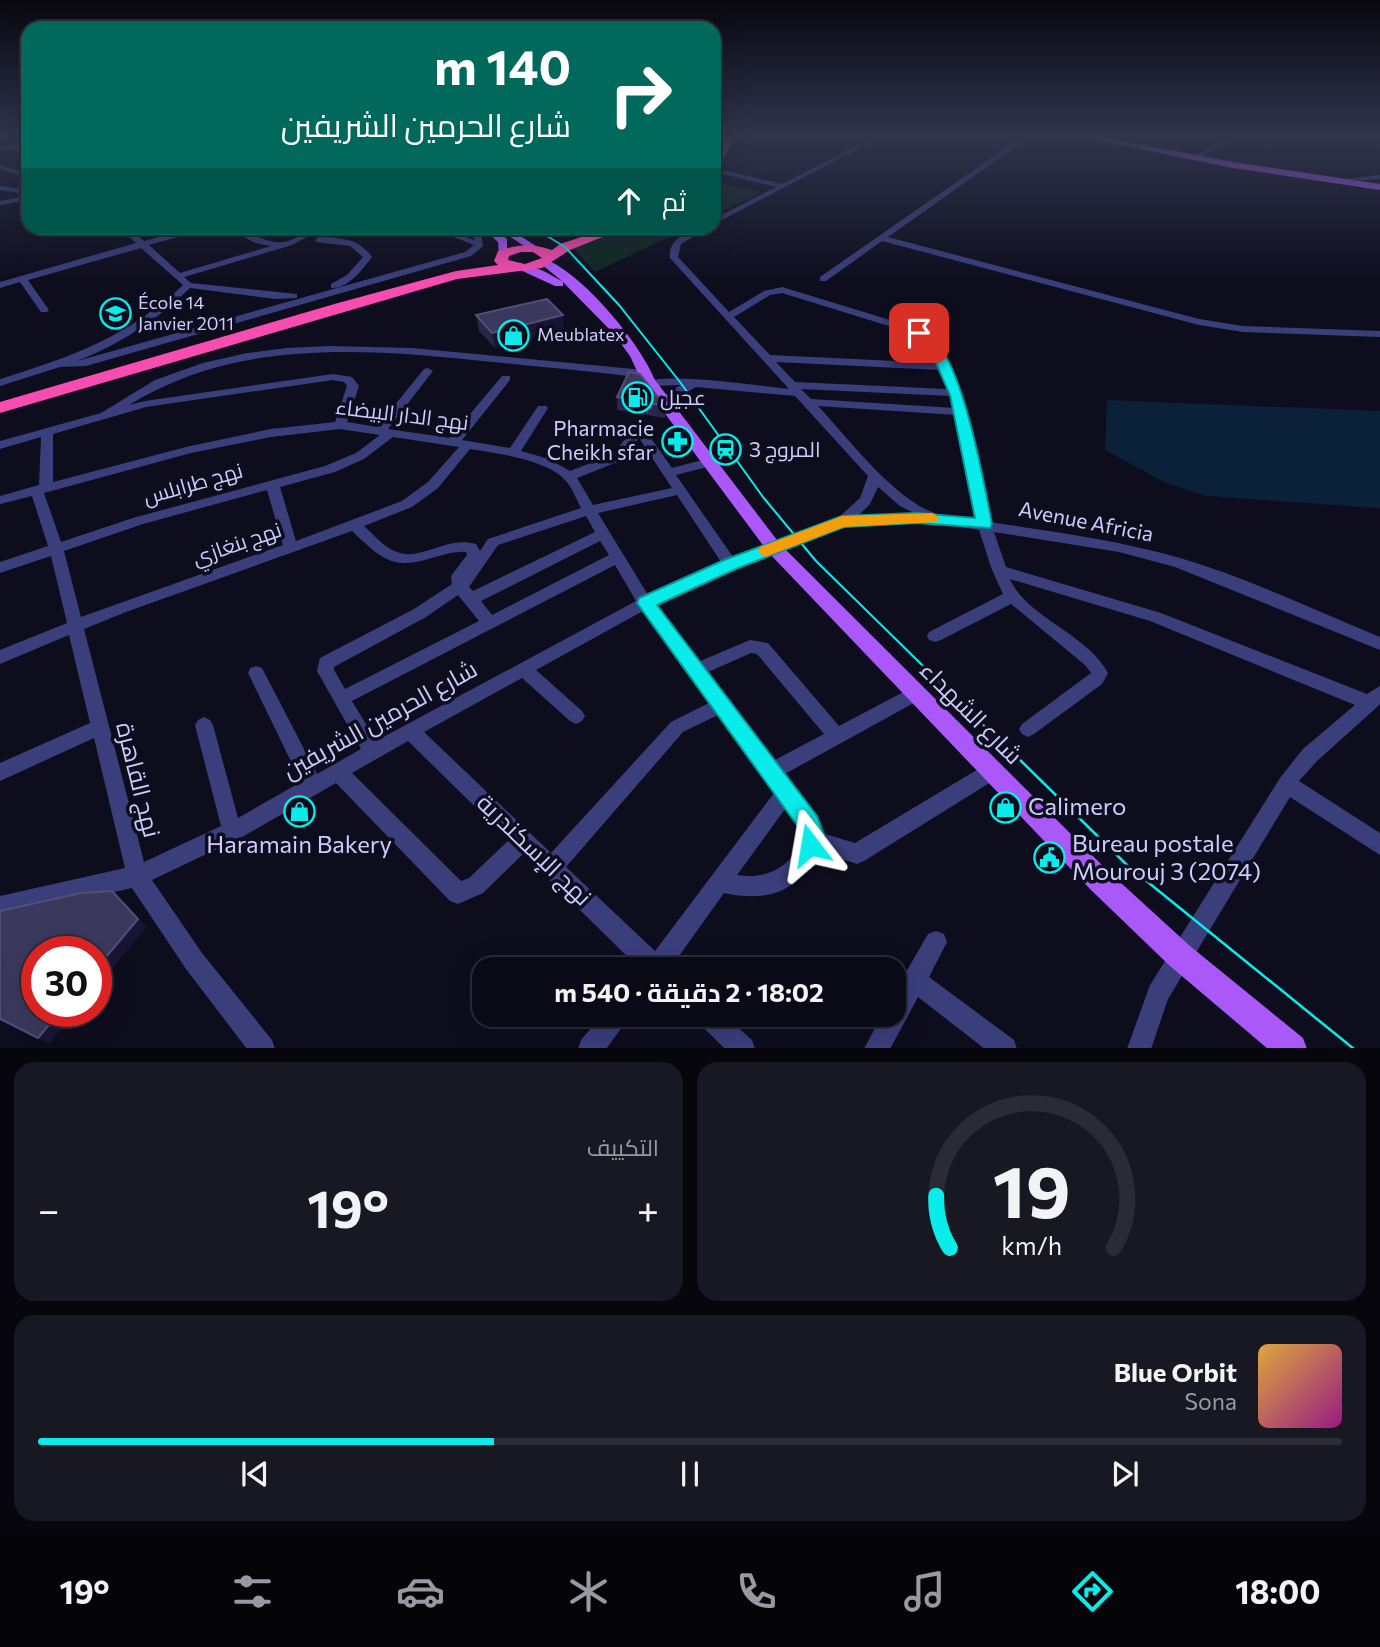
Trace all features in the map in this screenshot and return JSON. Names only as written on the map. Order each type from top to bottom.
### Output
[{"type":"highway","points":[[0,400],[314,308],[509,262],[520,248],[542,254],[587,235]]},
{"type":"highway","points":[[0,408],[343,306],[542,254],[599,235]]},
{"type":"main road","points":[[496,235],[503,241],[509,262]]},
{"type":"main road","name":"شارع الشهداء","points":[[513,235],[542,254],[594,304],[615,329],[645,378]]},
{"type":"main road","name":"شارع الشهداء","points":[[509,262],[539,273],[566,289],[645,378],[774,548],[1091,872],[1181,956],[1292,1048]]},
{"type":"street","points":[[770,184],[782,187]]},
{"type":"street","points":[[721,218],[788,184]]},
{"type":"street","points":[[822,279],[959,184]]},
{"type":"street","points":[[0,188],[21,191]]},
{"type":"street","points":[[0,203],[21,199]]},
{"type":"street","points":[[133,235],[188,285],[286,297],[319,293]]},
{"type":"street","points":[[0,285],[176,235]]},
{"type":"street","points":[[246,235],[258,241],[281,245]]},
{"type":"street","points":[[178,276],[281,245],[304,235]]},
{"type":"street","points":[[455,235],[478,244]]},
{"type":"street","points":[[60,364],[82,364],[345,285],[468,254],[477,249],[477,235]]},
{"type":"street","points":[[692,235],[675,245],[672,251],[674,258],[875,474],[905,502],[935,518]]},
{"type":"street","points":[[881,238],[1199,322],[1243,329],[1380,334]]},
{"type":"street","points":[[319,240],[352,243],[366,253],[366,261],[345,285]]},
{"type":"street","points":[[23,279],[44,310]]},
{"type":"street","points":[[0,383],[60,364],[134,332],[158,314],[188,285]]},
{"type":"street","points":[[729,316],[767,293],[782,290],[919,333],[935,345],[956,393],[984,524],[999,570],[1013,596],[1091,660],[1100,673],[1096,679],[1028,729]]},
{"type":"street","points":[[107,413],[152,386],[191,371],[288,351],[359,347],[961,412]]},
{"type":"street","points":[[769,358],[944,367]]},
{"type":"street","name":"نهج طرابلس","points":[[0,568],[150,517],[350,461],[386,431],[428,371]]},
{"type":"street","points":[[0,445],[107,413],[159,401],[342,377],[348,379],[353,386],[340,425]]},
{"type":"street","name":"نهج بنغازي","points":[[0,657],[140,600],[354,525],[421,497],[506,378]]},
{"type":"street","points":[[664,402],[674,393],[694,383]]},
{"type":"street","points":[[152,386],[152,395],[159,401]]},
{"type":"street","points":[[799,394],[956,393]]},
{"type":"street","points":[[513,453],[542,408]]},
{"type":"street","name":"نهج الدار البيضاء","points":[[0,500],[244,438],[340,425],[513,453],[544,462],[569,477]]},
{"type":"street","name":"نهج القاهرة","points":[[47,430],[41,488],[137,876],[194,961],[263,1048]]},
{"type":"street","points":[[719,882],[760,887],[785,877],[800,862],[811,840],[812,829],[645,603],[569,477],[616,458],[639,430],[730,564]]},
{"type":"street","points":[[669,473],[710,462]]},
{"type":"street","points":[[842,522],[866,502],[875,474]]},
{"type":"street","points":[[272,484],[291,548]]},
{"type":"street","points":[[373,752],[325,671],[326,663],[420,612],[467,581],[493,542],[588,511],[680,490]]},
{"type":"street","name":"Avenue Africia","points":[[774,548],[842,522],[935,518],[984,524],[1119,547],[1179,563],[1294,606],[1380,643]]},
{"type":"street","points":[[354,525],[395,558],[407,558],[459,545],[471,548],[475,556],[459,576],[460,586],[490,623]]},
{"type":"street","points":[[471,598],[604,533]]},
{"type":"street","name":"شارع الحرمين الشريفين","points":[[0,907],[137,876],[232,831],[645,603],[730,564],[774,548]]},
{"type":"street","points":[[341,699],[618,557]]},
{"type":"street","points":[[999,570],[1155,617],[1375,698],[1310,755],[1287,784],[1158,993],[1139,1048]]},
{"type":"street","points":[[935,636],[1013,596]]},
{"type":"street","points":[[695,671],[750,646],[762,648],[837,736]]},
{"type":"street","points":[[523,669],[576,716]]},
{"type":"street","points":[[256,673],[313,786]]},
{"type":"street","points":[[770,772],[915,694]]},
{"type":"street","points":[[553,867],[677,727],[720,706]]},
{"type":"street","points":[[204,725],[232,831]]},
{"type":"street","points":[[0,772],[100,727]]},
{"type":"street","name":"نهج الإسكندرية","points":[[410,731],[644,957]]},
{"type":"street","points":[[811,840],[857,854],[992,771]]},
{"type":"street","points":[[338,772],[441,880],[458,893],[476,886],[523,840]]},
{"type":"street","points":[[1287,784],[1380,845]]},
{"type":"street","points":[[665,957],[785,793]]},
{"type":"street","points":[[876,1048],[936,942]]},
{"type":"street","points":[[914,981],[1005,1048]]},
{"type":"street","points":[[590,1048],[607,1027]]},
{"type":"street","points":[[720,1027],[743,1048]]},
{"type":"green space","points":[[721,184],[762,192],[721,212]]},
{"type":"green space","points":[[605,235],[673,235],[595,272],[572,247]]},
{"type":"water","points":[[1107,400],[1380,411],[1380,508],[1206,496],[1164,482],[1105,450]]},
{"type":"building","points":[[547,299],[563,315],[492,333],[476,315]]},
{"type":"building","points":[[629,372],[640,374],[665,406],[617,397]]},
{"type":"building","name":"Haramain Bakery","points":[[300,801],[309,810],[297,818],[287,808]]},
{"type":"building","points":[[112,891],[138,919],[112,950],[112,936],[21,936],[21,1027],[47,1027],[38,1038],[0,1019],[0,911],[81,893]]},
{"type":"tram line","points":[[545,235],[565,247],[619,305],[680,382],[763,497],[816,561],[1017,758]]},
{"type":"tram line","points":[[1016,756],[1128,866],[1353,1048]]},
{"type":"slow traffic","points":[[765,551],[842,522],[880,518],[932,518]]},
{"type":"place","name":"École 14 Janvier 2011","points":[[115,313]]},
{"type":"place","name":"Meublatex","points":[[514,335]]},
{"type":"place","name":"عجيل","points":[[637,398]]},
{"type":"place","name":"Pharmacie Cheikh sfar","points":[[677,441]]},
{"type":"place","name":"المروج 3","points":[[726,450]]},
{"type":"place","name":"Calimero","points":[[1005,807]]},
{"type":"place","name":"Haramain Bakery","points":[[299,811]]},
{"type":"place","name":"Bureau postale Mourouj 3 (2074)","points":[[1049,858]]},
{"type":"route","points":[[810,845],[812,829],[809,823],[645,603],[730,564],[842,522],[880,518],[935,518],[984,524],[957,395],[935,345],[919,333]]}]
